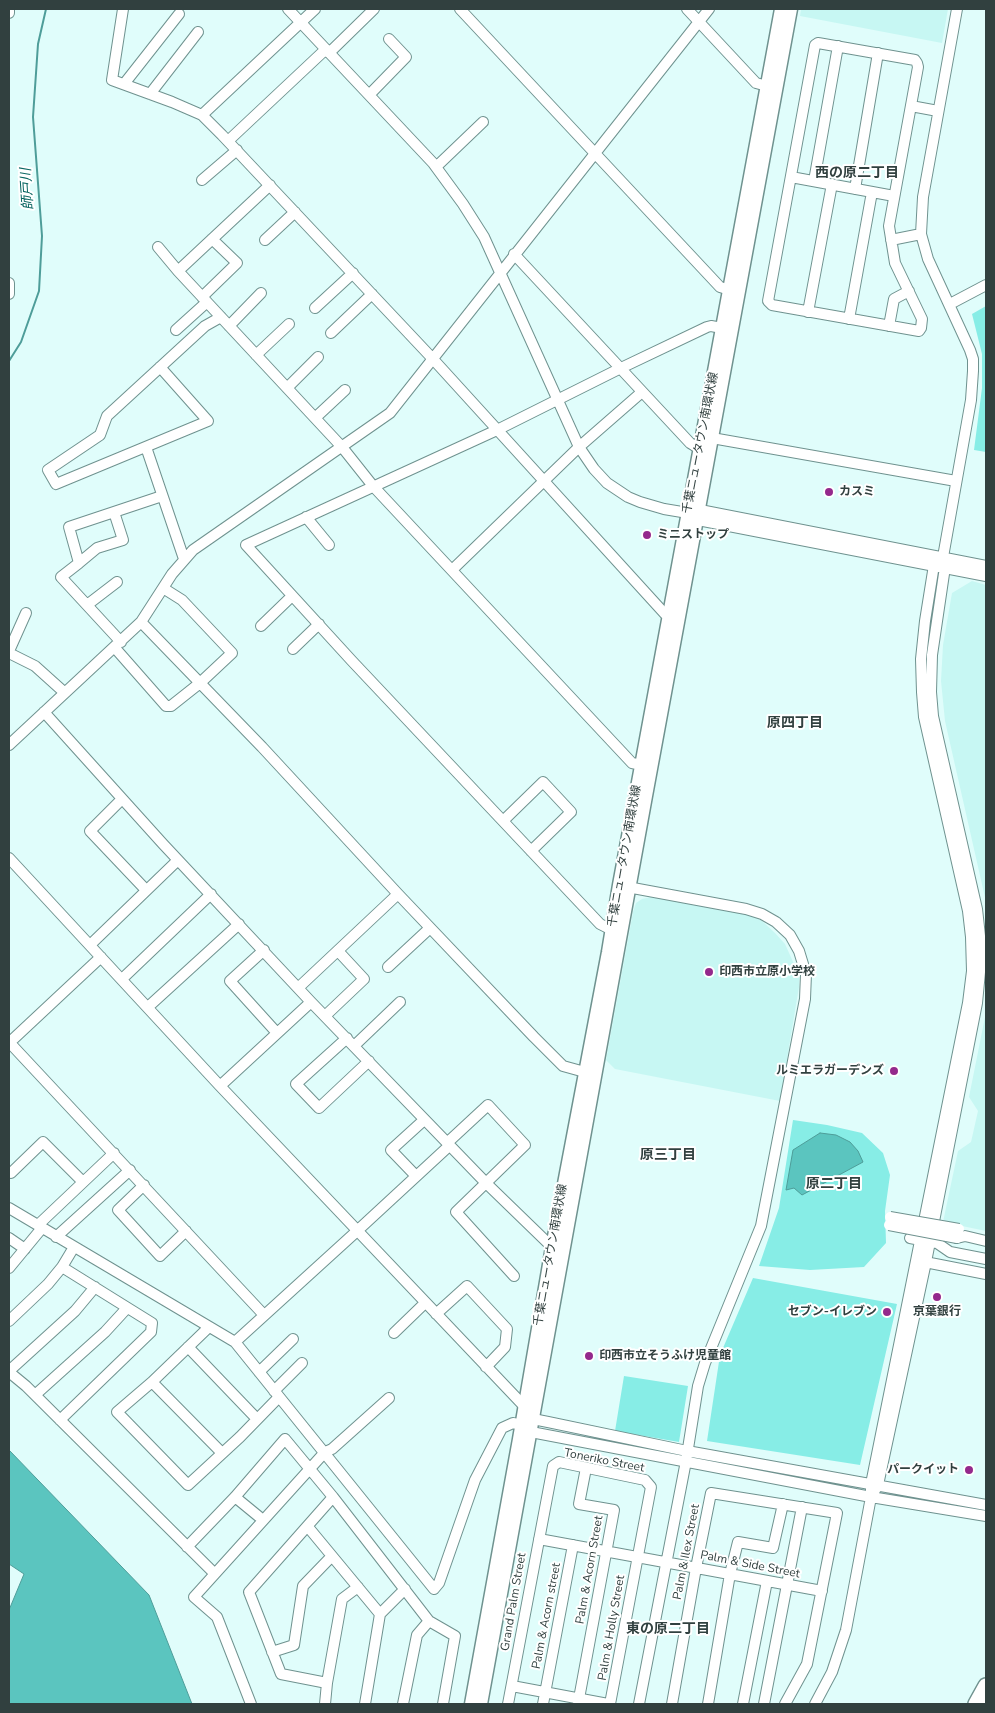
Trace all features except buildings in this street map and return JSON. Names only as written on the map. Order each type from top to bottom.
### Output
[{"type":"highway","points":[[976,1704],[986,1686]]},
{"type":"main road","name":"千葉ニュータウン南環状線","points":[[481,1704],[590,1074],[695,514],[700,449],[781,9]]},
{"type":"main road","name":"千葉ニュータウン南環状線","points":[[471,1704],[529,1425],[525,1407],[552,1247],[590,1074],[612,930],[624,886],[642,765],[670,615],[712,438],[791,9]]},
{"type":"street","points":[[123,9],[112,80],[202,115],[432,358],[665,614],[670,615]]},
{"type":"street","points":[[288,9],[436,167],[463,204],[484,237],[580,447],[594,469],[617,491],[640,502],[664,509],[944,562],[986,566]]},
{"type":"street","points":[[202,115],[315,9]]},
{"type":"street","points":[[228,141],[374,9]]},
{"type":"street","points":[[460,9],[720,287],[730,290]]},
{"type":"street","points":[[687,9],[756,83],[767,86]]},
{"type":"street","points":[[9,746],[141,622],[163,588],[193,550],[390,413],[709,9]]},
{"type":"street","points":[[920,1240],[977,1003],[980,972],[980,936],[977,909],[933,716],[931,692],[932,655],[944,562],[973,371],[973,359],[970,350],[928,259],[921,234],[923,197],[957,9]]},
{"type":"street","points":[[124,84],[179,14]]},
{"type":"street","points":[[150,94],[198,32]]},
{"type":"street","points":[[369,95],[406,57],[389,39]]},
{"type":"street","points":[[818,43],[838,46],[915,60],[917,63],[889,226],[895,263],[922,320],[919,331],[772,305],[768,301],[815,45],[818,43]]},
{"type":"street","points":[[814,181],[838,46]]},
{"type":"street","points":[[855,189],[878,54]]},
{"type":"street","points":[[911,106],[938,111]]},
{"type":"street","points":[[436,167],[483,122]]},
{"type":"street","points":[[202,180],[237,150]]},
{"type":"street","points":[[791,177],[894,196]]},
{"type":"street","points":[[808,312],[832,184]]},
{"type":"street","points":[[178,271],[270,185]]},
{"type":"street","points":[[849,319],[872,192]]},
{"type":"street","points":[[265,240],[295,212]]},
{"type":"street","points":[[891,240],[921,234]]},
{"type":"street","points":[[176,330],[237,264],[212,239]]},
{"type":"street","points":[[158,247],[178,271],[342,447],[373,486],[632,763],[642,765]]},
{"type":"street","points":[[514,254],[690,443],[700,449]]},
{"type":"street","points":[[315,308],[353,273]]},
{"type":"street","points":[[9,283],[9,294]]},
{"type":"street","points":[[950,304],[986,285]]},
{"type":"street","points":[[889,326],[894,299],[909,291]]},
{"type":"street","points":[[229,326],[260,293]]},
{"type":"street","points":[[331,333],[372,294]]},
{"type":"street","points":[[160,367],[208,421],[56,484],[48,470],[100,435],[107,416],[160,367],[205,326],[221,317]]},
{"type":"street","points":[[256,355],[289,324]]},
{"type":"street","points":[[612,930],[600,924],[246,545],[497,430],[707,327],[722,328]]},
{"type":"street","points":[[287,388],[318,357]]},
{"type":"street","points":[[315,418],[345,390]]},
{"type":"street","points":[[452,570],[580,447],[642,392]]},
{"type":"street","points":[[712,438],[956,481]]},
{"type":"street","points":[[146,447],[184,559]]},
{"type":"street","points":[[79,563],[68,527],[162,496]]},
{"type":"street","points":[[114,512],[122,540],[97,548],[61,577],[87,606],[166,706],[171,706],[200,683],[232,653],[182,600],[163,588]]},
{"type":"street","points":[[695,514],[934,565],[944,562],[986,576]]},
{"type":"street","points":[[306,517],[329,545]]},
{"type":"street","points":[[815,1704],[832,1672],[846,1630],[921,1261],[920,1240],[968,1003],[972,971],[968,911],[924,717],[921,659],[934,565]]},
{"type":"street","points":[[87,606],[117,582]]},
{"type":"street","points":[[261,626],[292,596]]},
{"type":"street","points":[[26,613],[9,652],[35,666],[65,693]]},
{"type":"street","points":[[141,622],[262,747],[430,928],[563,1066],[590,1074]]},
{"type":"street","points":[[293,649],[319,624]]},
{"type":"street","points":[[44,712],[178,860],[311,1002],[424,1120],[552,1247]]},
{"type":"street","points":[[503,821],[543,782],[571,812],[531,851]]},
{"type":"street","points":[[122,799],[90,831],[146,890]]},
{"type":"street","points":[[9,858],[220,1086],[525,1407]]},
{"type":"street","points":[[90,945],[178,860]]},
{"type":"street","points":[[624,886],[746,909],[762,914],[776,922],[790,936],[800,951],[806,974],[805,999],[761,1226],[705,1363],[698,1386],[670,1563],[639,1704]]},
{"type":"street","points":[[122,979],[211,894]]},
{"type":"street","points":[[298,988],[398,894]]},
{"type":"street","points":[[148,1007],[239,924]]},
{"type":"street","points":[[388,967],[430,928]]},
{"type":"street","points":[[264,950],[230,981],[277,1033]]},
{"type":"street","points":[[325,1016],[364,979],[338,951]]},
{"type":"street","points":[[101,957],[9,1042],[264,1315]]},
{"type":"street","points":[[220,1086],[311,1002]]},
{"type":"street","points":[[354,1046],[400,1002]]},
{"type":"street","points":[[347,1038],[296,1084],[319,1108],[369,1061]]},
{"type":"street","points":[[235,1342],[416,1176],[488,1105],[525,1145],[456,1212],[514,1276]]},
{"type":"street","points":[[416,1176],[391,1150],[424,1120]]},
{"type":"street","points":[[11,1173],[43,1142],[83,1182]]},
{"type":"street","points":[[9,1268],[40,1227],[114,1153]]},
{"type":"street","points":[[56,1237],[130,1170]]},
{"type":"street","points":[[144,1186],[118,1210],[160,1256],[186,1231]]},
{"type":"street","points":[[9,1208],[235,1342],[434,1589],[439,1583],[475,1480],[502,1428],[513,1423],[686,1456],[872,1497],[986,1516]]},
{"type":"street","points":[[889,1221],[986,1241]]},
{"type":"street","points":[[9,1238],[24,1249]]},
{"type":"street","points":[[920,1240],[937,1243],[950,1252],[986,1259]]},
{"type":"street","points":[[9,1321],[48,1284],[74,1248]]},
{"type":"street","points":[[921,1261],[986,1274]]},
{"type":"street","points":[[60,1420],[151,1332],[152,1323],[62,1267]]},
{"type":"street","points":[[436,1314],[467,1286],[507,1329],[505,1347],[486,1367]]},
{"type":"street","points":[[94,1288],[75,1311],[9,1372],[26,1386],[214,1573]]},
{"type":"street","points":[[394,1333],[425,1303]]},
{"type":"street","points":[[35,1395],[105,1332],[127,1308]]},
{"type":"street","points":[[209,1328],[117,1412],[188,1485],[257,1419],[302,1363]]},
{"type":"street","points":[[259,1372],[293,1339]]},
{"type":"street","points":[[188,1347],[257,1419]]},
{"type":"street","points":[[152,1382],[222,1454]]},
{"type":"street","points":[[251,1704],[217,1617],[194,1596],[309,1468],[325,1452],[332,1449],[389,1398]]},
{"type":"street","points":[[187,1548],[235,1497],[285,1439],[333,1497],[429,1621],[455,1636],[443,1704]]},
{"type":"street","points":[[686,1456],[875,1485],[986,1505]]},
{"type":"street","name":"Toneriko Street","points":[[539,1539],[553,1466],[559,1462],[645,1480],[651,1487],[637,1557]]},
{"type":"street","name":"Palm & Acorn Street","points":[[579,1701],[614,1510],[579,1504],[586,1468]]},
{"type":"street","name":"Palm & Ilex Street","points":[[672,1704],[711,1493],[783,1504]]},
{"type":"street","points":[[235,1497],[263,1520]]},
{"type":"street","points":[[327,1683],[280,1674],[249,1592],[333,1497]]},
{"type":"street","points":[[708,1704],[730,1574],[738,1542],[773,1548],[783,1504],[837,1513],[807,1664],[785,1704]]},
{"type":"street","points":[[764,1704],[802,1508]]},
{"type":"street","points":[[308,1527],[380,1614]]},
{"type":"street","name":"Grand Palm Street","points":[[508,1704],[539,1539],[670,1563]]},
{"type":"street","name":"Palm & Acorn street","points":[[543,1704],[573,1546]]},
{"type":"street","points":[[272,1652],[294,1645],[303,1586],[332,1556]]},
{"type":"street","name":"Palm & Holly Street","points":[[609,1704],[637,1557]]},
{"type":"street","name":"Palm & Side Street","points":[[670,1563],[822,1591]]},
{"type":"street","points":[[743,1704],[767,1581]]},
{"type":"street","points":[[325,1704],[342,1599],[358,1587]]},
{"type":"street","points":[[365,1704],[380,1614],[405,1590]]},
{"type":"street","points":[[403,1704],[417,1635],[429,1621]]},
{"type":"street","points":[[512,1686],[546,1692],[579,1701],[609,1704]]},
{"type":"shaded area","points":[[801,9],[948,9],[942,43],[800,16]]},
{"type":"shaded area","points":[[986,306],[986,452],[974,450],[982,388],[982,354],[972,314]]},
{"type":"shaded area","points":[[972,581],[986,585],[986,902],[945,721],[941,681],[943,645],[952,593]]},
{"type":"shaded area","points":[[651,897],[754,916],[761,920],[785,944],[799,975],[799,987],[780,1101],[615,1069],[606,1060],[633,912],[636,903]]},
{"type":"shaded area","points":[[986,1012],[986,1231],[943,1222],[958,1151],[971,1142],[978,1111],[969,1097]]},
{"type":"shaded area","points":[[793,1120],[862,1133],[883,1153],[890,1175],[885,1211],[886,1243],[864,1267],[810,1270],[759,1266],[779,1208]]},
{"type":"shaded area","points":[[820,1133],[836,1135],[850,1142],[858,1151],[863,1162],[802,1195],[794,1188],[786,1190],[793,1150]]},
{"type":"shaded area","points":[[753,1278],[897,1304],[860,1465],[707,1441],[720,1355]]},
{"type":"shaded area","points":[[624,1376],[688,1386],[679,1442],[615,1431]]},
{"type":"shaded area","points":[[9,1450],[149,1595],[192,1704],[9,1704],[9,1610],[24,1574],[9,1564]]},
{"type":"waterway","name":"師戸川","points":[[9,361],[21,342],[39,291],[42,236],[33,117],[38,44],[46,9]]},
{"type":"place","name":"カスミ","points":[[829,492]]},
{"type":"place","name":"ミニストップ","points":[[647,535]]},
{"type":"place","name":"印西市立原小学校","points":[[709,972]]},
{"type":"place","name":"ルミエラガーデンズ","points":[[894,1071]]},
{"type":"place","name":"京葉銀行","points":[[937,1297]]},
{"type":"place","name":"セブン-イレブン","points":[[887,1312]]},
{"type":"place","name":"印西市立そうふけ児童館","points":[[589,1356]]},
{"type":"place","name":"パークイット","points":[[969,1470]]},
{"type":"district","name":"西の原二丁目","points":[[857,174]]},
{"type":"district","name":"原四丁目","points":[[795,724]]},
{"type":"district","name":"原三丁目","points":[[668,1156]]},
{"type":"district","name":"原二丁目","points":[[834,1185]]},
{"type":"district","name":"東の原二丁目","points":[[668,1630]]}]
